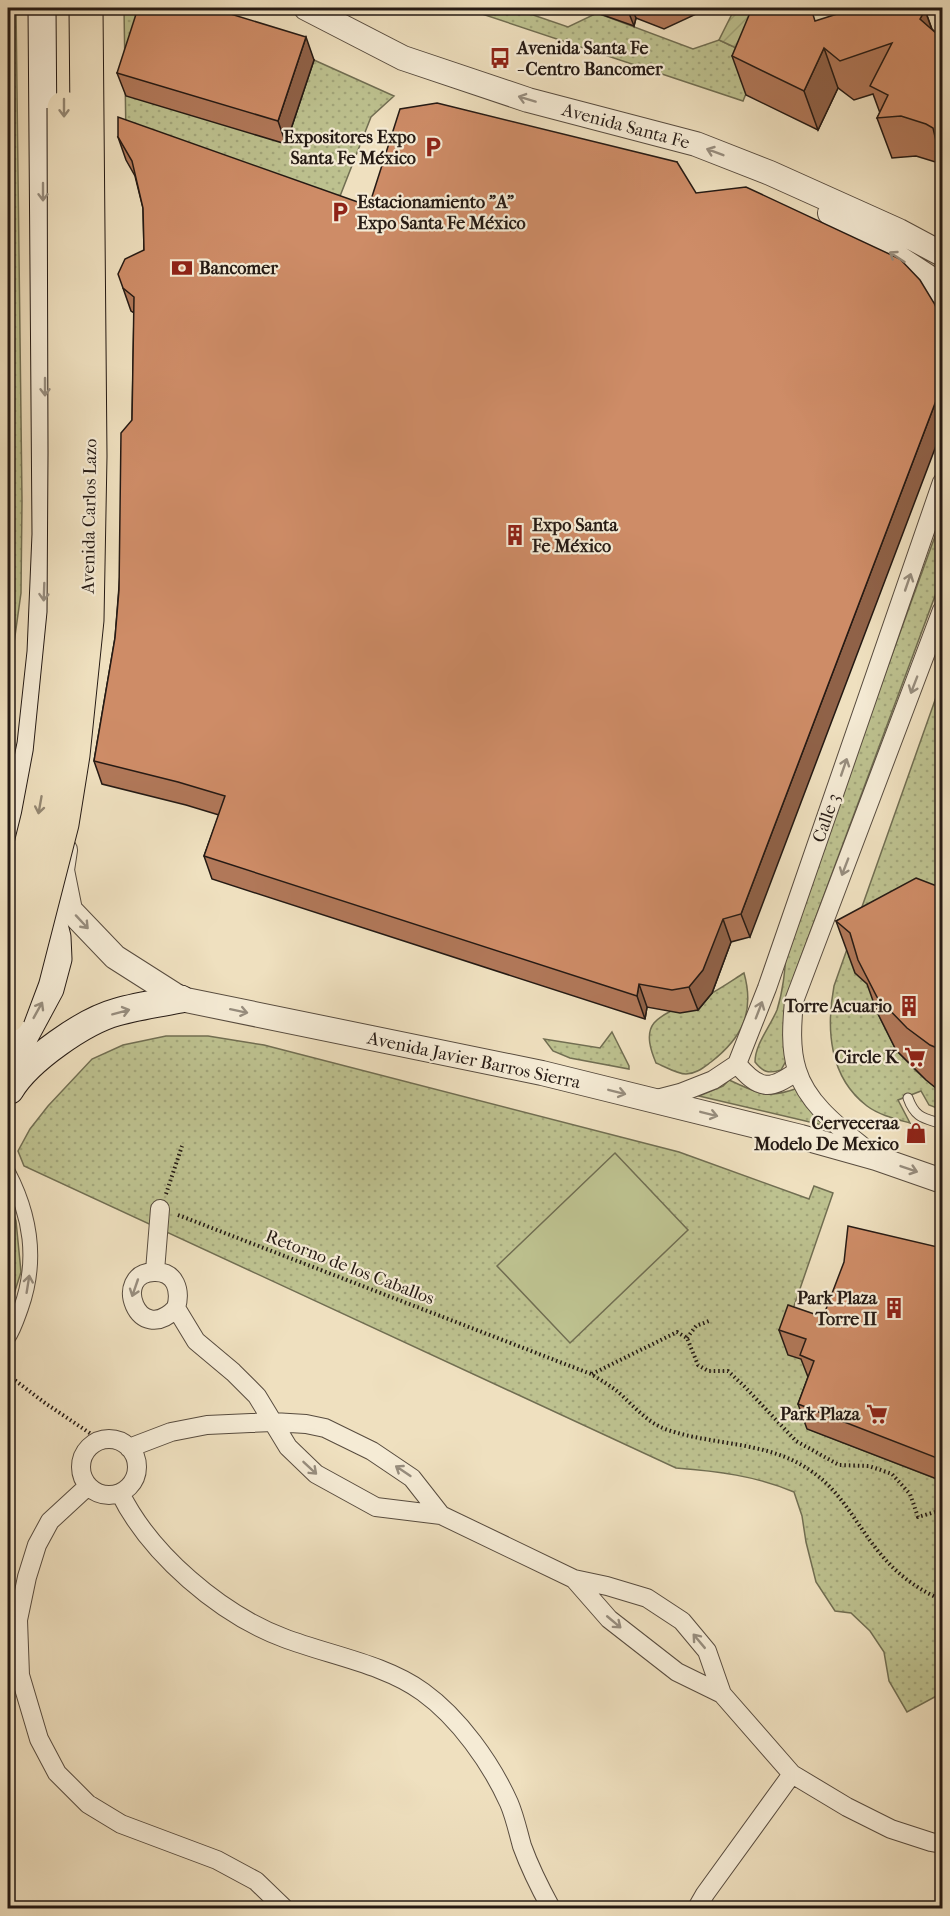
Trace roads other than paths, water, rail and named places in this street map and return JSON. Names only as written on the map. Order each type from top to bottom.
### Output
[{"type":"highway","name":"Avenida Carlos Lazo","points":[[8,938],[38,817],[48,764],[64,614],[63,8]]},
{"type":"highway","name":"Avenida Carlos Lazo","points":[[8,1016],[23,976],[62,824],[73,755],[87,620],[90,456],[86,8]]},
{"type":"main road","points":[[8,855],[31,744],[41,652],[46,534],[42,8]]},
{"type":"main road","points":[[46,534],[98,620]]},
{"type":"main road","points":[[8,870],[31,885],[45,900],[53,918],[58,948],[55,974],[50,989],[15,1054],[11,1088]]},
{"type":"main road","points":[[11,1088],[29,1066],[79,1029],[116,1012],[181,999]]},
{"type":"street","name":"Avenida Carlos Lazo","points":[[62,870],[88,713],[98,620],[100,459],[94,8]]},
{"type":"street","name":"Avenida Santa Fe","points":[[306,8],[403,58],[528,100],[696,144],[770,173],[899,231],[942,254]]},
{"type":"street","points":[[770,173],[928,277],[942,293]]},
{"type":"street","name":"Calle 3","points":[[737,1064],[767,988],[942,482]]},
{"type":"street","name":"Calle 3","points":[[876,1158],[826,1114],[808,1091],[797,1071],[791,1025],[794,1000],[942,610]]},
{"type":"street","name":"Avenida Javier Barros Sierra","points":[[62,870],[70,910],[115,957],[181,999],[542,1073],[801,1137],[876,1158],[942,1181]]},
{"type":"street","points":[[652,1100],[713,1080],[737,1064],[747,1076],[765,1086],[776,1084],[797,1071]]},
{"type":"street","points":[[8,1172],[22,1200],[29,1231],[31,1261],[27,1292],[14,1330],[8,1338]]},
{"type":"street","points":[[155,1271],[160,1209]]},
{"type":"street","points":[[155,1271],[164,1273],[175,1282],[179,1290],[176,1308],[162,1319],[141,1315],[132,1301],[134,1285],[143,1275],[155,1271]]},
{"type":"street","points":[[176,1308],[196,1341],[232,1371],[257,1396],[288,1447],[316,1474],[376,1507],[441,1515],[574,1579],[647,1598],[682,1621],[707,1651],[722,1694],[792,1774],[847,1807],[891,1829],[942,1844]]},
{"type":"street","points":[[129,1448],[171,1432],[207,1425],[273,1422],[325,1428],[372,1451],[412,1478],[441,1515]]},
{"type":"street","points":[[111,1438],[121,1441],[129,1448],[135,1457],[137,1468],[129,1487],[120,1493],[108,1496],[97,1493],[88,1486],[82,1476],[80,1465],[83,1454],[90,1445],[111,1438]]},
{"type":"street","points":[[88,1486],[50,1521],[37,1545],[27,1577],[18,1620],[14,1674],[39,1739],[57,1773],[88,1804],[121,1824],[217,1860],[256,1881],[284,1908]]},
{"type":"street","points":[[120,1493],[129,1512],[149,1540],[197,1586],[239,1615],[282,1638],[346,1658],[400,1679],[423,1692],[447,1713],[493,1770],[510,1805],[523,1848],[550,1908]]},
{"type":"street","points":[[574,1579],[609,1619],[677,1672],[722,1694]]},
{"type":"street","points":[[697,1908],[792,1774]]},
{"type":"lane","points":[[908,1098],[911,1108],[919,1117],[942,1124]]},
{"type":"place","name":"Avenida Santa Fe - Centro Bancomer","points":[[500,58]]},
{"type":"place","name":"Expositores Expo Santa Fe México","points":[[433,147]]},
{"type":"place","name":"Estacionamiento \"A\" Expo Santa Fe México","points":[[340,212]]},
{"type":"place","name":"Bancomer","points":[[182,268]]},
{"type":"place","name":"Expo Santa Fe México","points":[[515,535]]},
{"type":"place","name":"Torre Acuario","points":[[909,1006]]},
{"type":"place","name":"Circle K","points":[[915,1057]]},
{"type":"place","name":"Cerveceraa Modelo De Mexico","points":[[916,1133]]},
{"type":"place","name":"Park Plaza Torre II","points":[[894,1308]]},
{"type":"place","name":"Park Plaza","points":[[877,1414]]}]
